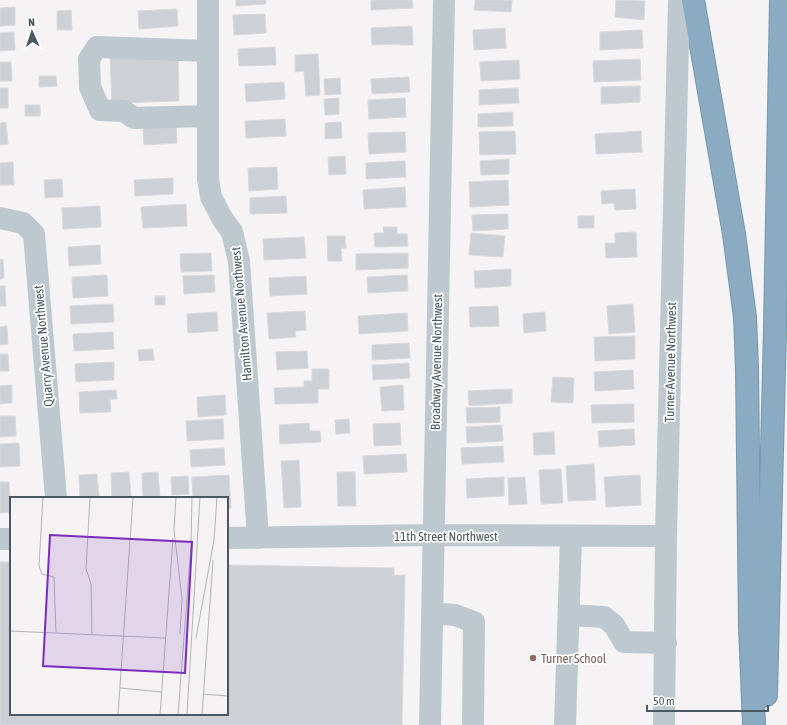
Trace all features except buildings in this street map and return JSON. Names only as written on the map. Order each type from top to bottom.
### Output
[{"type":"highway","points":[[693,0],[734,234],[745,317],[750,627],[754,725]]},
{"type":"highway","points":[[765,725],[775,329],[781,0]]},
{"type":"street","name":"Hamilton Avenue Northwest","points":[[208,0],[208,179],[211,197],[222,218],[232,232],[238,261],[258,538]]},
{"type":"street","name":"Broadway Avenue Northwest","points":[[430,725],[444,0]]},
{"type":"street","name":"Turner Avenue Northwest","points":[[664,725],[666,536],[680,0]]},
{"type":"street","points":[[208,51],[97,47],[89,59],[90,87],[100,110],[124,111],[134,118],[208,116]]},
{"type":"street","name":"Quarry Avenue Northwest","points":[[0,218],[23,223],[34,234],[56,497]]},
{"type":"street","name":"11th Street Northwest","points":[[228,538],[433,535],[666,536]]},
{"type":"street","points":[[565,725],[571,536]]},
{"type":"street","points":[[432,613],[455,615],[474,622],[473,725]]},
{"type":"street","points":[[569,615],[604,617],[614,625],[624,642],[666,643]]},
{"type":"place","name":"Turner School","points":[[533,658]]}]
